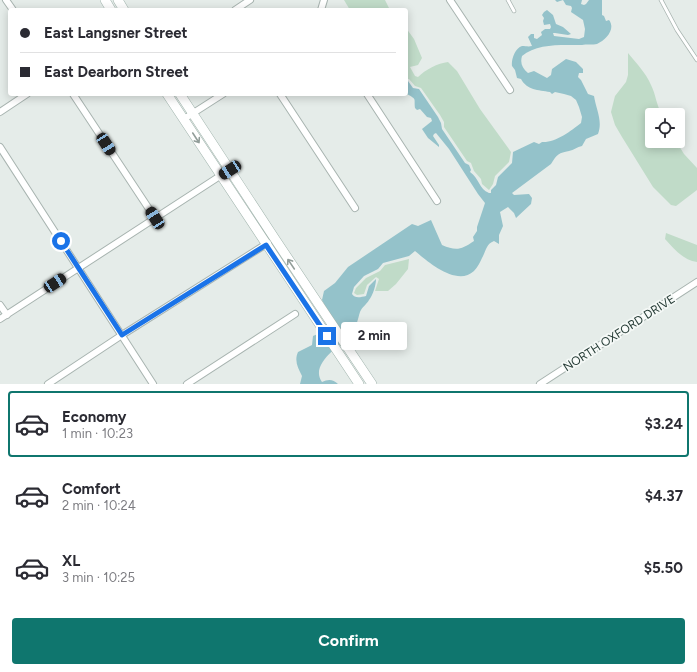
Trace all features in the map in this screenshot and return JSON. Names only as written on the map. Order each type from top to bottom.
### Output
[{"type":"main road","points":[[168,96],[359,384]]},
{"type":"main road","points":[[181,96],[372,384]]},
{"type":"street","points":[[238,8],[250,0]]},
{"type":"street","points":[[450,0],[510,90]]},
{"type":"street","points":[[0,112],[24,96]]},
{"type":"street","points":[[74,96],[155,218]]},
{"type":"street","points":[[184,120],[220,96]]},
{"type":"street","points":[[281,96],[355,208]]},
{"type":"street","points":[[368,96],[437,201]]},
{"type":"street","points":[[0,147],[153,384]]},
{"type":"street","points":[[0,319],[220,175],[230,170]]},
{"type":"street","points":[[48,384],[56,382],[122,335],[275,239]]},
{"type":"street","name":"NORTH OXFORD DRIVE","points":[[540,384],[697,282]]},
{"type":"street","points":[[0,305],[7,315]]},
{"type":"street","points":[[187,384],[296,314]]},
{"type":"lane","points":[[508,0],[514,11]]},
{"type":"lane","points":[[661,0],[677,30],[697,60]]},
{"type":"green space","points":[[344,0],[385,0],[389,8],[349,8]]},
{"type":"green space","points":[[408,31],[414,39],[422,58],[418,65],[410,67],[415,76],[418,77],[432,67],[448,62],[457,71],[480,109],[511,152],[509,162],[495,176],[493,184],[489,190],[482,184],[481,179],[474,171],[471,163],[467,161],[444,127],[444,122],[440,115],[421,88],[415,86],[409,79]]},
{"type":"green space","points":[[628,53],[641,68],[649,81],[658,108],[645,108],[645,148],[680,148],[697,168],[697,190],[676,206],[671,205],[653,187],[615,125],[611,112],[615,96],[626,82],[628,75]]},
{"type":"green space","points":[[666,233],[697,245],[697,262],[687,259],[675,250],[665,239]]},
{"type":"green space","points":[[409,259],[408,269],[396,284],[388,291],[375,291],[379,279],[376,277],[367,285],[364,294],[357,295],[354,293],[356,288],[366,278],[380,271],[385,265]]},
{"type":"water","points":[[563,0],[582,0],[581,4],[584,5],[589,0],[602,0],[602,15],[606,21],[609,20],[611,23],[611,30],[607,37],[597,44],[550,46],[535,49],[522,56],[521,63],[528,73],[534,71],[547,78],[551,75],[552,69],[566,59],[576,62],[583,69],[583,73],[579,73],[578,77],[588,94],[594,96],[600,124],[598,134],[586,139],[582,146],[571,151],[558,154],[551,164],[512,193],[514,195],[529,194],[532,198],[531,204],[516,218],[514,213],[508,207],[500,212],[503,226],[499,235],[499,244],[494,241],[489,244],[474,271],[467,275],[451,275],[427,261],[415,251],[409,256],[383,263],[378,269],[364,276],[354,287],[352,294],[356,297],[366,296],[369,286],[376,279],[372,295],[361,310],[353,333],[328,356],[320,368],[319,375],[322,382],[330,380],[338,384],[300,384],[302,376],[296,361],[298,352],[312,345],[313,336],[319,333],[326,324],[330,315],[322,300],[324,291],[335,283],[348,267],[412,224],[418,226],[431,220],[442,245],[458,249],[474,241],[473,237],[477,231],[485,203],[449,149],[436,133],[433,136],[439,147],[428,138],[422,129],[432,121],[431,118],[427,117],[420,109],[417,110],[415,108],[414,99],[408,95],[408,81],[413,88],[419,89],[438,117],[442,129],[465,163],[469,165],[471,170],[470,172],[483,189],[491,193],[491,190],[496,185],[498,177],[512,163],[513,152],[534,142],[539,144],[557,139],[581,123],[582,117],[576,100],[571,96],[555,92],[552,94],[550,92],[537,90],[526,85],[521,79],[517,78],[515,70],[512,66],[513,58],[517,49],[522,46],[532,46],[528,37],[531,34],[534,34],[534,38],[537,39],[542,35],[541,32],[545,29],[550,29],[550,24],[544,25],[544,18],[542,15],[547,10],[553,15],[556,24],[563,27],[571,34],[553,33],[554,36],[579,39],[584,37],[585,29],[583,20],[571,12],[571,6],[566,5]]},
{"type":"route","points":[[61,241],[122,335],[266,245],[327,336]]}]
